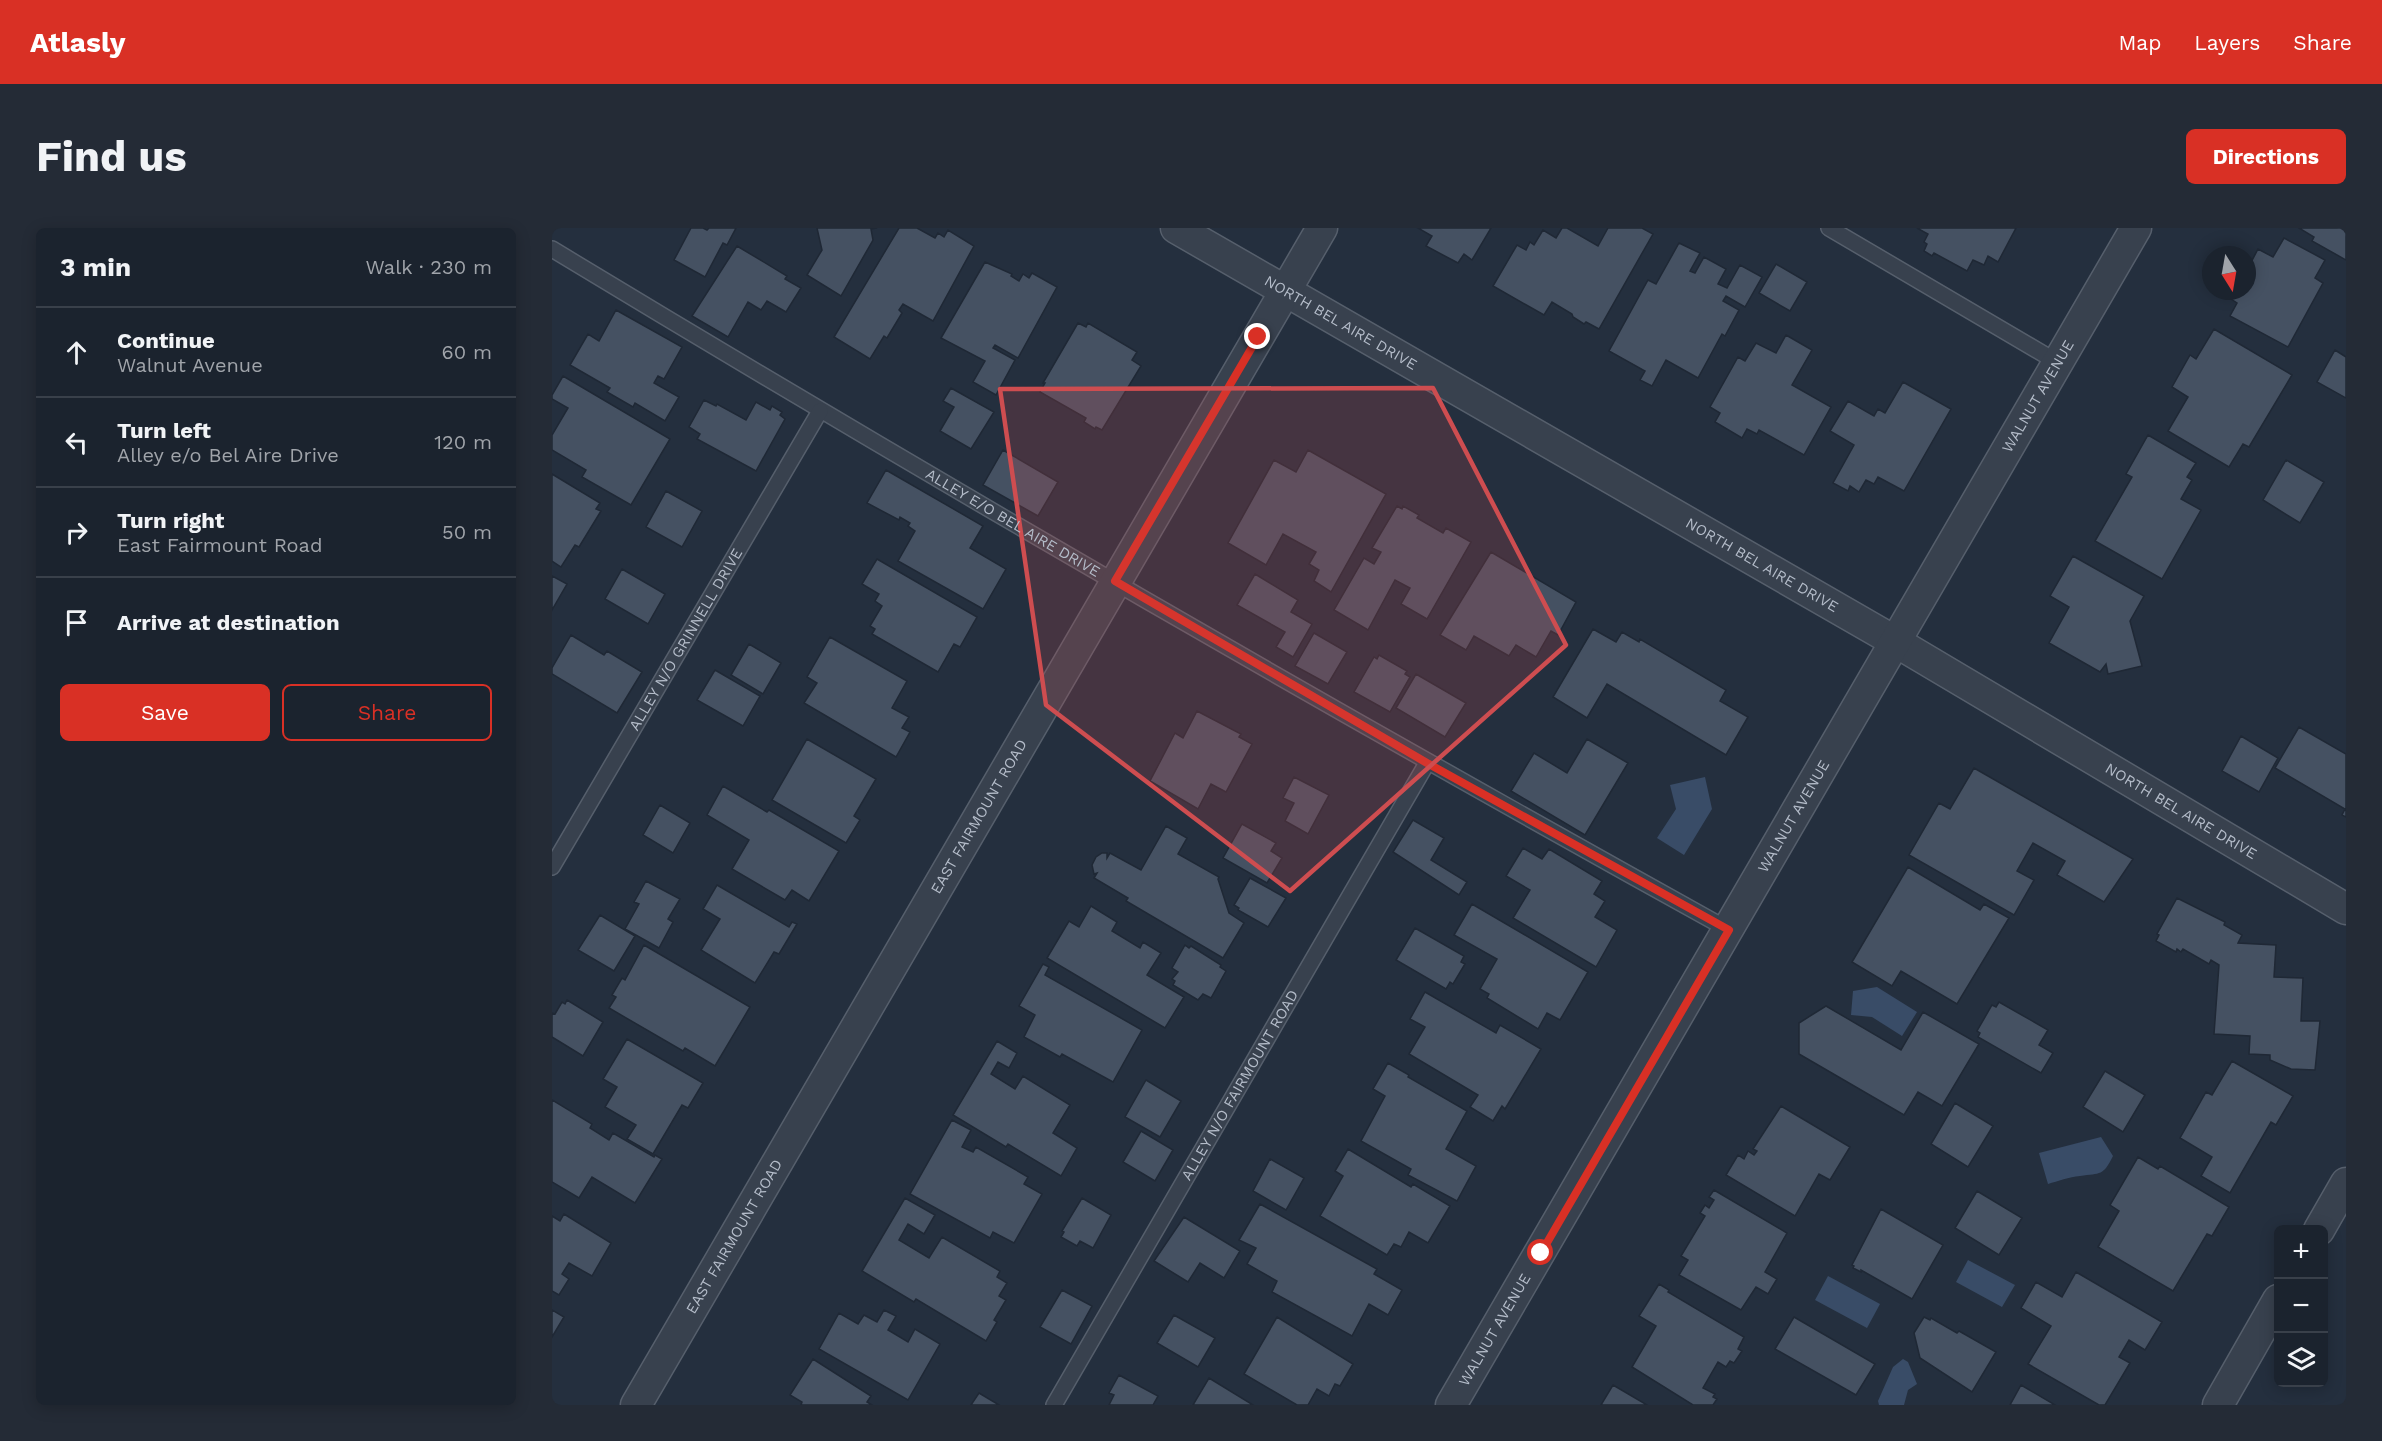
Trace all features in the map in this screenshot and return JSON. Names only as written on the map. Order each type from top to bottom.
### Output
[{"type":"street","name":"NORTH BEL AIRE DRIVE","points":[[1176,228],[1896,642],[2346,909]]},
{"type":"street","name":"EAST FAIRMOUNT ROAD","points":[[636,1405],[1322,228]]},
{"type":"street","name":"WALNUT AVENUE","points":[[1451,1405],[2136,228]]},
{"type":"street","points":[[2322,1225],[2346,1183]]},
{"type":"street","points":[[2218,1405],[2274,1307]]},
{"type":"lane","points":[[1828,228],[2057,362]]},
{"type":"lane","name":"ALLEY E/O BEL AIRE DRIVE","points":[[552,249],[820,411],[1427,763],[1729,930]]},
{"type":"lane","name":"ALLEY N/O GRINNELL DRIVE","points":[[552,867],[820,411]]},
{"type":"lane","name":"ALLEY N/O FAIRMOUNT ROAD","points":[[1053,1405],[1427,763]]},
{"type":"highlighted area","points":[[1433,388],[1566,645],[1290,891],[1046,705],[1000,389]]},
{"type":"water","points":[[1705,777],[1712,809],[1684,855],[1657,838],[1676,809],[1670,785]]},
{"type":"water","points":[[1877,987],[1917,1012],[1902,1036],[1872,1017],[1851,1015],[1853,991]]},
{"type":"water","points":[[2101,1137],[2113,1156],[2104,1170],[2097,1174],[2072,1177],[2048,1184],[2039,1153]]},
{"type":"water","points":[[1968,1260],[2015,1285],[2002,1307],[1956,1282]]},
{"type":"water","points":[[1828,1276],[1880,1304],[1867,1328],[1815,1300]]},
{"type":"water","points":[[1903,1359],[1908,1362],[1917,1384],[1908,1390],[1904,1405],[1879,1405],[1878,1401],[1893,1367]]},
{"type":"building","points":[[691,228],[707,230],[709,228],[736,228],[727,245],[723,243],[705,277],[674,260]]},
{"type":"building","points":[[817,228],[877,228],[871,229],[873,240],[841,296],[807,275],[822,250]]},
{"type":"building","points":[[899,228],[917,228],[935,238],[938,233],[944,237],[948,230],[974,246],[933,321],[903,304],[899,310],[902,313],[887,338],[884,336],[870,359],[834,337]]},
{"type":"building","points":[[1418,228],[1491,228],[1472,260],[1464,254],[1458,263],[1426,246],[1432,236]]},
{"type":"building","points":[[1562,228],[1567,228],[1598,246],[1608,228],[1642,228],[1653,234],[1599,329],[1586,322],[1584,324],[1552,302],[1544,315],[1493,286],[1517,245],[1526,250],[1530,242],[1534,245],[1543,230],[1556,238]]},
{"type":"building","points":[[1917,228],[2016,228],[1998,262],[1988,256],[1984,265],[1973,260],[1967,271],[1934,253],[1932,256],[1924,251],[1927,244],[1924,242],[1928,234]]},
{"type":"building","points":[[2299,228],[2346,228],[2346,260],[2312,241],[2314,237]]},
{"type":"building","points":[[2284,238],[2325,260],[2315,278],[2323,283],[2288,347],[2230,316],[2237,303],[2232,300],[2256,300],[2256,253],[2258,249],[2273,257]]},
{"type":"building","points":[[1679,243],[1700,253],[1690,271],[1695,273],[1704,257],[1726,269],[1718,284],[1727,288],[1740,265],[1762,277],[1745,307],[1726,296],[1723,301],[1739,310],[1725,336],[1722,334],[1698,378],[1666,360],[1652,386],[1640,380],[1645,371],[1609,351],[1648,280],[1656,284]]},
{"type":"building","points":[[737,246],[787,276],[785,279],[801,288],[786,312],[767,301],[761,310],[748,302],[728,337],[692,316]]},
{"type":"building","points":[[985,262],[1012,274],[1011,276],[1019,281],[1023,274],[1029,278],[1032,273],[1057,287],[1018,358],[995,345],[993,348],[1015,360],[996,395],[973,382],[985,361],[941,338]]},
{"type":"building","points":[[1776,264],[1807,282],[1790,311],[1759,293]]},
{"type":"building","points":[[616,310],[682,347],[664,379],[658,376],[654,383],[679,397],[665,421],[635,403],[633,407],[607,392],[610,388],[570,365],[588,334],[599,341]]},
{"type":"building","points":[[1078,323],[1086,327],[1088,323],[1137,352],[1132,360],[1141,366],[1102,430],[1096,427],[1095,429],[1084,422],[1086,418],[1040,392]]},
{"type":"building","points":[[2214,329],[2292,375],[2249,447],[2243,444],[2229,467],[2168,431],[2188,397],[2172,387],[2190,355],[2196,359]]},
{"type":"building","points":[[1786,335],[1812,350],[1792,385],[1831,407],[1804,455],[1759,430],[1757,434],[1747,429],[1742,438],[1715,422],[1720,413],[1710,407],[1738,357],[1745,361],[1756,343],[1776,353]]},
{"type":"building","points":[[2335,350],[2346,357],[2346,398],[2317,382]]},
{"type":"building","points":[[563,376],[670,439],[631,505],[582,477],[586,470],[552,450],[552,435],[568,408],[552,399]]},
{"type":"building","points":[[1903,382],[1951,409],[1904,491],[1878,477],[1874,484],[1866,480],[1859,492],[1850,486],[1848,491],[1833,483],[1854,445],[1830,431],[1848,401],[1874,416],[1878,409],[1885,413]]},
{"type":"building","points":[[951,388],[994,412],[971,449],[940,431],[954,407],[943,401]]},
{"type":"building","points":[[704,400],[716,406],[717,404],[746,420],[756,402],[770,410],[772,406],[782,412],[780,415],[785,419],[756,471],[697,439],[700,434],[689,427]]},
{"type":"building","points":[[2148,435],[2196,463],[2187,477],[2192,480],[2181,499],[2201,510],[2162,579],[2095,541],[2132,477],[2126,474]]},
{"type":"building","points":[[1003,450],[1058,482],[1038,516],[983,485]]},
{"type":"building","points":[[1308,450],[1386,494],[1331,592],[1314,581],[1319,570],[1309,564],[1316,552],[1283,534],[1266,565],[1228,543],[1274,460],[1296,472]]},
{"type":"building","points":[[2286,460],[2324,482],[2300,523],[2263,500]]},
{"type":"building","points":[[886,470],[983,526],[970,548],[1006,569],[983,609],[898,561],[915,531],[908,526],[910,523],[900,517],[899,520],[867,503]]},
{"type":"building","points":[[552,474],[600,503],[596,509],[601,511],[579,547],[575,545],[561,567],[552,561]]},
{"type":"building","points":[[666,491],[702,511],[682,547],[646,527]]},
{"type":"building","points":[[1397,506],[1402,509],[1403,506],[1419,515],[1417,518],[1443,533],[1446,528],[1471,542],[1427,619],[1401,604],[1410,588],[1395,580],[1368,630],[1334,610],[1364,558],[1374,564],[1381,552],[1372,548]]},
{"type":"building","points":[[1491,552],[1576,602],[1558,635],[1551,631],[1536,657],[1516,645],[1509,656],[1474,636],[1466,650],[1440,635]]},
{"type":"building","points":[[2073,556],[2144,596],[2130,621],[2142,666],[2108,674],[2106,664],[2100,672],[2049,643],[2069,607],[2050,596]]},
{"type":"building","points":[[877,559],[977,617],[960,647],[954,644],[938,672],[872,634],[875,629],[870,626],[882,606],[875,601],[879,594],[862,584]]},
{"type":"building","points":[[622,569],[665,594],[648,624],[605,599]]},
{"type":"building","points":[[1255,574],[1298,600],[1291,612],[1312,624],[1293,657],[1276,647],[1285,632],[1237,605]]},
{"type":"building","points":[[552,576],[567,584],[552,610]]},
{"type":"building","points":[[1593,629],[1616,642],[1622,632],[1639,642],[1640,639],[1726,690],[1720,701],[1748,717],[1726,755],[1607,684],[1587,718],[1553,697]]},
{"type":"building","points":[[1314,633],[1347,652],[1328,684],[1295,666]]},
{"type":"building","points":[[571,635],[604,655],[607,651],[642,672],[617,713],[552,674],[552,668]]},
{"type":"building","points":[[830,637],[907,681],[892,708],[909,717],[902,728],[910,732],[896,757],[804,703],[817,683],[807,677]]},
{"type":"building","points":[[749,644],[781,663],[763,694],[731,675]]},
{"type":"building","points":[[1379,655],[1407,671],[1405,674],[1410,677],[1390,712],[1354,692],[1374,657],[1377,659]]},
{"type":"building","points":[[715,670],[760,696],[743,726],[697,700]]},
{"type":"building","points":[[1416,674],[1466,703],[1445,737],[1396,708]]},
{"type":"building","points":[[1197,711],[1241,734],[1239,737],[1252,744],[1226,792],[1211,784],[1198,809],[1150,781],[1175,733],[1183,738]]},
{"type":"building","points":[[2299,727],[2346,754],[2346,817],[2342,815],[2345,809],[2275,768]]},
{"type":"building","points":[[2241,736],[2278,758],[2259,792],[2222,771]]},
{"type":"building","points":[[807,739],[876,779],[854,816],[860,820],[846,843],[772,800]]},
{"type":"building","points":[[1587,739],[1628,763],[1585,835],[1511,791],[1534,753],[1567,773]]},
{"type":"building","points":[[1974,768],[2133,859],[2104,902],[2057,875],[2065,861],[2033,843],[2017,871],[2034,880],[2014,915],[1909,855],[1939,803],[1950,809]]},
{"type":"building","points":[[1294,777],[1329,795],[1308,834],[1285,821],[1294,803],[1283,798]]},
{"type":"building","points":[[723,786],[839,851],[809,901],[792,890],[785,900],[732,869],[749,840],[707,815]]},
{"type":"building","points":[[660,805],[690,823],[673,853],[643,835]]},
{"type":"building","points":[[1413,820],[1444,838],[1431,860],[1467,882],[1459,895],[1393,852]]},
{"type":"building","points":[[1242,824],[1276,843],[1271,851],[1282,858],[1267,883],[1223,858]]},
{"type":"building","points":[[1166,826],[1187,838],[1178,854],[1219,877],[1229,913],[1244,923],[1223,958],[1126,901],[1128,898],[1094,878],[1097,873],[1094,874],[1092,865],[1096,857],[1102,853],[1107,853],[1107,858],[1110,853],[1141,870]]},
{"type":"building","points":[[1523,848],[1542,859],[1549,849],[1602,881],[1594,894],[1605,901],[1595,917],[1617,930],[1596,967],[1513,918],[1530,890],[1506,876]]},
{"type":"building","points":[[1908,867],[1980,910],[1984,904],[2009,918],[1957,1004],[1901,971],[1892,986],[1852,962]]},
{"type":"building","points":[[1250,878],[1286,898],[1268,927],[1238,910],[1239,908],[1234,905]]},
{"type":"building","points":[[646,881],[680,899],[668,919],[673,922],[659,948],[625,929],[639,904],[634,902]]},
{"type":"building","points":[[717,885],[789,927],[792,922],[797,924],[779,954],[774,952],[755,983],[701,950],[720,919],[703,909]]},
{"type":"building","points":[[2177,898],[2225,922],[2224,925],[2242,935],[2238,943],[2276,945],[2274,977],[2303,978],[2301,1021],[2320,1021],[2315,1070],[2291,1069],[2270,1060],[2270,1055],[2249,1054],[2250,1036],[2214,1034],[2219,965],[2211,960],[2209,964],[2183,949],[2181,952],[2177,949],[2176,952],[2156,941],[2159,935],[2157,934]]},
{"type":"building","points":[[1472,904],[1588,972],[1560,1020],[1547,1013],[1538,1029],[1487,998],[1489,994],[1480,989],[1497,959],[1454,935]]},
{"type":"building","points":[[1091,906],[1117,922],[1112,931],[1140,948],[1143,942],[1161,953],[1147,975],[1184,997],[1165,1028],[1047,958],[1069,921],[1079,927]]},
{"type":"building","points":[[600,915],[635,936],[614,971],[578,950]]},
{"type":"building","points":[[1415,928],[1464,956],[1461,962],[1465,964],[1453,984],[1450,982],[1446,989],[1396,960]]},
{"type":"building","points":[[644,945],[750,1007],[715,1066],[685,1048],[683,1051],[609,1008],[616,997],[612,995],[622,978],[625,980]]},
{"type":"building","points":[[1185,945],[1189,948],[1191,946],[1221,965],[1220,967],[1226,971],[1211,998],[1203,994],[1198,1000],[1173,985],[1175,981],[1172,979],[1178,972],[1172,968]]},
{"type":"building","points":[[1043,964],[1049,967],[1045,975],[1142,1030],[1113,1082],[1062,1054],[1060,1057],[1024,1037],[1035,1015],[1019,1006]]},
{"type":"building","points":[[1425,992],[1496,1033],[1500,1025],[1541,1049],[1505,1109],[1502,1106],[1493,1121],[1470,1107],[1478,1095],[1409,1054],[1425,1027],[1410,1019]]},
{"type":"building","points":[[567,1000],[603,1022],[583,1056],[552,1037],[552,1013],[555,1014],[562,1002],[565,1004]]},
{"type":"building","points":[[1999,1002],[2048,1030],[2039,1045],[2053,1053],[2041,1073],[1978,1037],[1980,1033],[1977,1031],[1992,1005],[1996,1007]]},
{"type":"building","points":[[1826,1006],[1901,1050],[1923,1012],[1979,1044],[1942,1106],[1918,1092],[1904,1115],[1799,1054],[1799,1023]]},
{"type":"building","points":[[627,1039],[703,1083],[688,1108],[682,1105],[653,1154],[627,1139],[636,1125],[605,1107],[617,1087],[603,1079]]},
{"type":"building","points":[[997,1041],[1017,1053],[1009,1068],[998,1062],[991,1074],[1015,1089],[1023,1076],[1070,1105],[1053,1133],[1077,1148],[1061,1176],[953,1115]]},
{"type":"building","points":[[2232,1061],[2293,1096],[2276,1125],[2271,1122],[2230,1193],[2201,1176],[2212,1157],[2180,1138],[2206,1092],[2212,1095]]},
{"type":"building","points":[[1388,1063],[1467,1111],[1446,1149],[1476,1166],[1457,1201],[1408,1175],[1411,1169],[1361,1141],[1385,1096],[1373,1089]]},
{"type":"building","points":[[2105,1071],[2145,1095],[2123,1132],[2083,1107]]},
{"type":"building","points":[[1146,1080],[1181,1101],[1160,1137],[1125,1117]]},
{"type":"building","points":[[552,1100],[592,1124],[590,1128],[609,1140],[613,1133],[654,1157],[655,1155],[662,1159],[635,1203],[592,1177],[579,1198],[552,1182]]},
{"type":"building","points":[[1955,1103],[1993,1126],[1968,1167],[1931,1144]]},
{"type":"building","points":[[1781,1106],[1850,1147],[1830,1180],[1819,1174],[1795,1216],[1726,1175],[1738,1155],[1744,1159],[1748,1151],[1754,1155],[1757,1151],[1753,1149]]},
{"type":"building","points":[[952,1120],[971,1130],[962,1147],[973,1152],[976,1147],[1028,1177],[1024,1184],[1042,1194],[1014,1243],[993,1232],[990,1238],[910,1194]]},
{"type":"building","points":[[1141,1131],[1173,1150],[1155,1181],[1123,1162]]},
{"type":"building","points":[[1348,1149],[1411,1187],[1413,1184],[1450,1206],[1428,1243],[1409,1232],[1401,1247],[1394,1244],[1387,1255],[1320,1216],[1343,1176],[1335,1171]]},
{"type":"building","points":[[2138,1157],[2158,1169],[2160,1166],[2229,1207],[2212,1236],[2207,1234],[2173,1291],[2098,1247],[2119,1211],[2110,1205]]},
{"type":"building","points":[[1270,1159],[1304,1178],[1286,1210],[1253,1191]]},
{"type":"building","points":[[1714,1190],[1787,1233],[1765,1272],[1777,1279],[1768,1294],[1756,1287],[1741,1310],[1679,1275],[1688,1260],[1681,1256],[1705,1216],[1700,1213],[1705,1205],[1709,1208],[1714,1200],[1709,1197]]},
{"type":"building","points":[[1977,1191],[2022,1218],[1999,1255],[1955,1228]]},
{"type":"building","points":[[905,1198],[935,1215],[924,1234],[908,1224],[899,1240],[929,1258],[942,1237],[1000,1271],[997,1277],[1007,1283],[999,1296],[1006,1300],[994,1320],[997,1322],[986,1341],[916,1299],[914,1302],[862,1271]]},
{"type":"building","points":[[1082,1198],[1111,1215],[1093,1248],[1080,1241],[1077,1246],[1061,1237],[1064,1232],[1062,1231]]},
{"type":"building","points":[[1260,1204],[1377,1269],[1374,1274],[1402,1290],[1388,1315],[1369,1304],[1352,1336],[1272,1292],[1277,1281],[1247,1264],[1256,1248],[1239,1240]]},
{"type":"building","points":[[1881,1209],[1943,1245],[1912,1299],[1861,1270],[1861,1272],[1853,1268],[1852,1265]]},
{"type":"building","points":[[564,1214],[611,1243],[592,1276],[569,1263],[562,1274],[569,1279],[559,1295],[552,1291],[552,1216],[560,1221]]},
{"type":"building","points":[[1184,1217],[1240,1251],[1224,1278],[1200,1263],[1188,1282],[1154,1261]]},
{"type":"building","points":[[2076,1272],[2162,1322],[2145,1350],[2129,1340],[2119,1357],[2130,1363],[2105,1405],[2099,1405],[2028,1364],[2051,1326],[2021,1308],[2036,1282],[2062,1297]]},
{"type":"building","points":[[1659,1284],[1669,1290],[1668,1292],[1744,1337],[1738,1349],[1742,1351],[1734,1363],[1730,1361],[1726,1367],[1718,1362],[1703,1388],[1715,1394],[1713,1397],[1717,1399],[1713,1405],[1693,1405],[1632,1367],[1656,1326],[1639,1316]]},
{"type":"building","points":[[1062,1290],[1092,1306],[1071,1344],[1040,1327]]},
{"type":"building","points":[[552,1310],[564,1317],[552,1337]]},
{"type":"building","points":[[884,1310],[896,1316],[888,1330],[908,1342],[915,1329],[940,1344],[908,1400],[819,1349],[839,1313],[858,1324],[864,1315],[877,1322]]},
{"type":"building","points":[[1174,1315],[1215,1338],[1198,1367],[1157,1343]]},
{"type":"building","points":[[1277,1317],[1353,1364],[1340,1386],[1335,1384],[1329,1396],[1317,1389],[1308,1405],[1297,1405],[1244,1374]]},
{"type":"building","points":[[1794,1317],[1875,1364],[1856,1395],[1775,1349]]},
{"type":"building","points":[[1924,1317],[1930,1320],[1931,1318],[1957,1333],[1959,1331],[1996,1352],[1972,1392],[1920,1358],[1914,1333]]},
{"type":"building","points":[[813,1359],[871,1396],[867,1402],[872,1405],[801,1405],[802,1402],[790,1395]]},
{"type":"building","points":[[1119,1375],[1158,1396],[1153,1405],[1109,1405],[1114,1395],[1109,1393]]},
{"type":"building","points":[[1209,1378],[1253,1405],[1193,1405]]},
{"type":"building","points":[[1613,1385],[1647,1405],[1601,1405]]},
{"type":"building","points":[[2021,1385],[2055,1405],[2010,1405]]},
{"type":"building","points":[[979,1393],[999,1405],[971,1405]]},
{"type":"route","points":[[1258,337],[1115,581],[1427,763],[1729,930],[1541,1253]]}]
